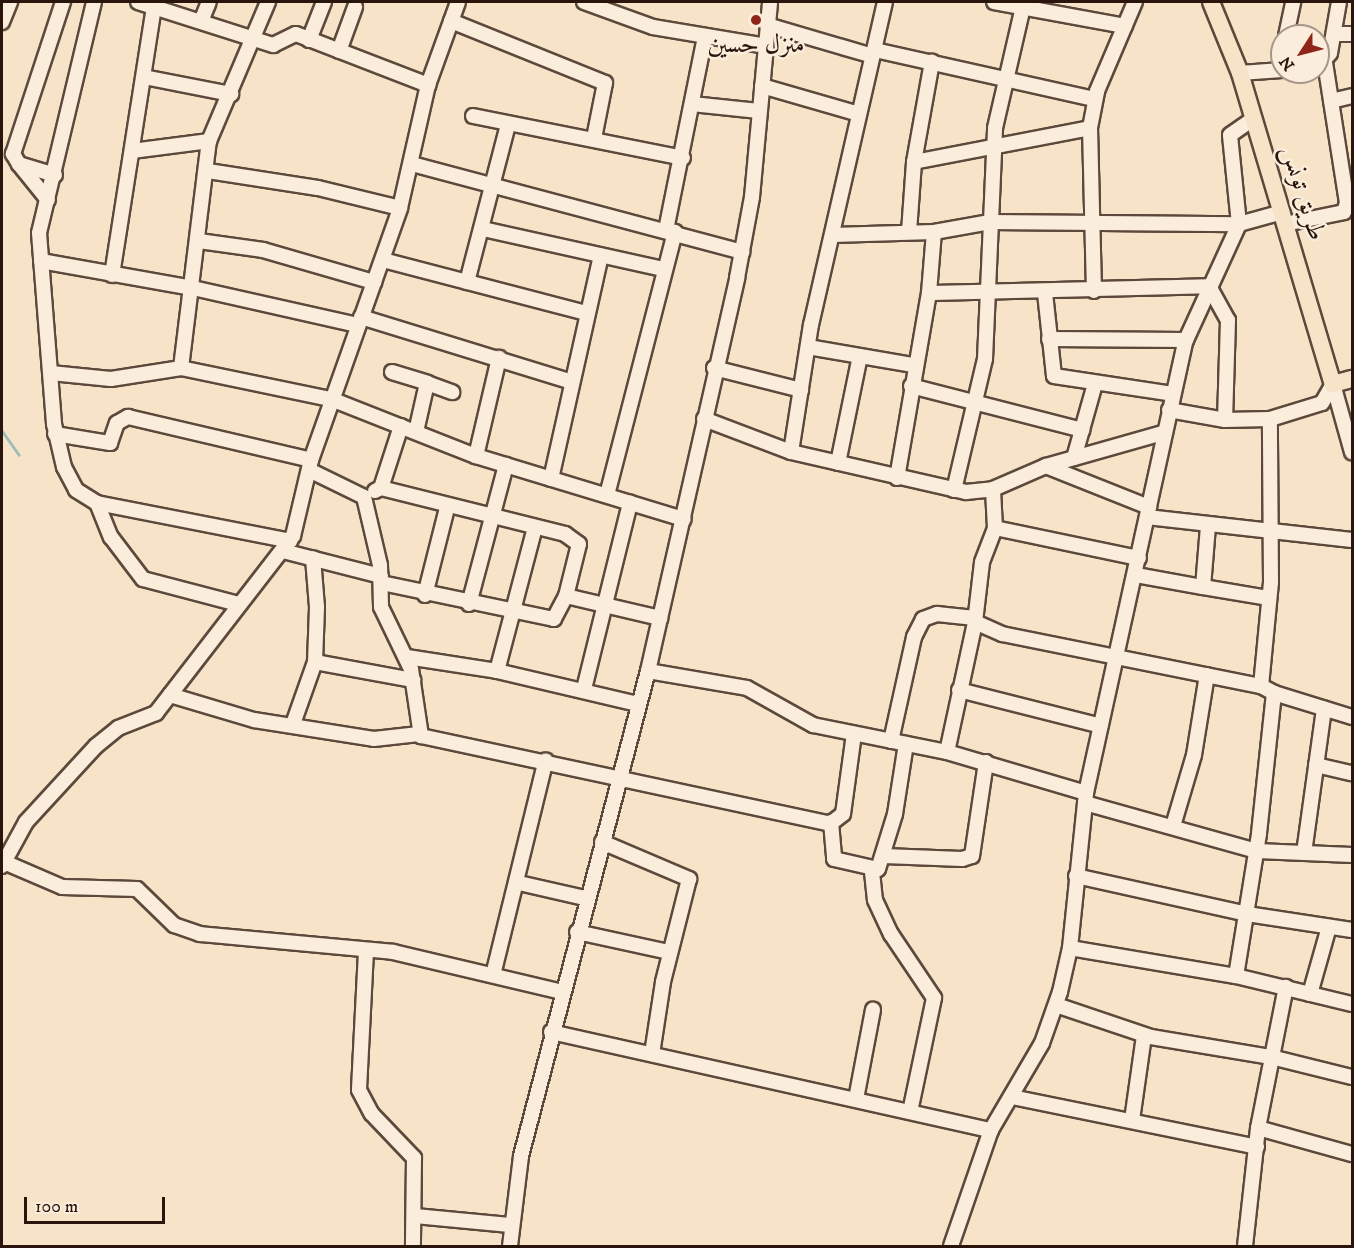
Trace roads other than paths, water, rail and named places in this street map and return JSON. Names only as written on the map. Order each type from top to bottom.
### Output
[{"type":"main road","name":"طريق تونس","points":[[1211,2],[1240,73],[1334,384]]},
{"type":"main road","points":[[1334,384],[1353,379]]},
{"type":"street","points":[[2,22],[10,2]]},
{"type":"street","points":[[48,200],[19,164],[8,144],[63,2]]},
{"type":"street","points":[[94,2],[55,175],[39,233],[56,434],[68,478],[76,490],[97,503],[286,546],[313,558],[425,595],[512,614],[554,619],[566,596],[579,544],[565,534],[447,508],[381,488]]},
{"type":"street","points":[[202,19],[208,2]]},
{"type":"street","points":[[180,368],[208,171],[209,141],[255,39],[268,2]]},
{"type":"street","points":[[309,40],[324,2]]},
{"type":"street","points":[[458,2],[428,85],[412,164],[400,208],[332,399],[286,546],[148,720],[118,728],[96,746],[26,822],[3,864],[62,887],[137,889],[164,918],[191,932],[393,952],[562,992]]},
{"type":"street","points":[[584,2],[653,27],[766,46]]},
{"type":"street","points":[[510,1246],[510,1225],[551,1032],[585,898],[603,842],[648,671],[684,519],[714,368],[742,252],[770,2]]},
{"type":"street","points":[[791,452],[808,347],[885,2]]},
{"type":"street","points":[[994,2],[1024,4],[1125,26]]},
{"type":"street","points":[[1094,291],[1090,128],[1095,99],[1135,2]]},
{"type":"street","points":[[1288,24],[1293,2]]},
{"type":"street","points":[[1330,46],[1335,34],[1339,2]]},
{"type":"street","points":[[112,275],[144,77],[144,3],[202,19],[273,45],[293,35],[428,85]]},
{"type":"street","points":[[954,490],[988,330],[993,149],[1006,79],[1024,4]]},
{"type":"street","points":[[339,51],[355,8]]},
{"type":"street","points":[[451,21],[605,83],[594,138]]},
{"type":"street","points":[[766,26],[874,53],[932,62],[1095,99]]},
{"type":"street","points":[[1335,34],[1353,34]]},
{"type":"street","points":[[608,495],[664,269],[705,36]]},
{"type":"street","points":[[909,232],[914,162],[932,62]]},
{"type":"street","points":[[1240,73],[1270,71]]},
{"type":"street","points":[[144,77],[231,94]]},
{"type":"street","points":[[832,235],[934,232],[990,222],[1092,226],[1239,224],[1344,212],[1350,203],[1327,84]]},
{"type":"street","points":[[762,86],[859,114]]},
{"type":"street","points":[[1331,101],[1353,96]]},
{"type":"street","points":[[692,104],[759,111]]},
{"type":"street","points":[[473,116],[508,125],[594,138],[683,158]]},
{"type":"street","points":[[951,1246],[991,1130],[1042,1043],[1056,1005],[1070,948],[1086,798],[1136,575],[1163,433],[1186,340],[1239,224],[1230,135],[1254,118]]},
{"type":"street","points":[[467,282],[494,187],[508,125]]},
{"type":"street","points":[[914,162],[993,149],[1090,128]]},
{"type":"street","points":[[132,151],[209,141]]},
{"type":"street","points":[[19,164],[55,175]]},
{"type":"street","points":[[412,164],[742,252]]},
{"type":"street","points":[[208,171],[318,188],[400,208]]},
{"type":"street","points":[[483,229],[664,269]]},
{"type":"street","points":[[897,478],[913,365],[929,293],[934,232]]},
{"type":"street","points":[[199,241],[263,250],[374,282]]},
{"type":"street","points":[[551,478],[601,256]]},
{"type":"street","points":[[382,260],[587,313]]},
{"type":"street","points":[[41,261],[359,321],[499,358],[572,382]]},
{"type":"street","points":[[929,293],[988,295],[1210,287]]},
{"type":"street","points":[[1210,287],[1228,320],[1225,420]]},
{"type":"street","points":[[1045,293],[1054,376],[1173,394]]},
{"type":"street","points":[[1049,339],[1186,340]]},
{"type":"street","points":[[808,347],[913,365]]},
{"type":"street","points":[[838,463],[860,356]]},
{"type":"street","points":[[476,456],[499,358]]},
{"type":"street","points":[[51,373],[111,379],[180,368],[332,399],[476,456],[684,519]]},
{"type":"street","points":[[714,368],[801,390]]},
{"type":"street","points":[[392,372],[452,392]]},
{"type":"street","points":[[416,432],[427,383]]},
{"type":"street","points":[[1074,458],[1095,384]]},
{"type":"street","points":[[1169,410],[1225,420],[1270,419],[1322,403],[1334,384]]},
{"type":"street","points":[[1334,384],[1353,452]]},
{"type":"street","points":[[911,387],[1082,430]]},
{"type":"street","points":[[56,434],[110,443],[117,423],[128,417],[310,465],[364,497],[382,580],[385,620],[407,657],[413,680],[419,734]]},
{"type":"street","points":[[704,419],[791,452],[954,490],[993,489],[1046,466],[1163,433]]},
{"type":"street","points":[[1262,686],[1269,598],[1270,419]]},
{"type":"street","points":[[364,497],[381,488],[401,426]]},
{"type":"street","points":[[469,604],[506,465]]},
{"type":"street","points":[[1046,466],[1148,512],[1208,526],[1353,540]]},
{"type":"street","points":[[947,752],[975,620],[982,562],[995,528],[993,489]]},
{"type":"street","points":[[97,503],[111,537],[143,579],[238,604]]},
{"type":"street","points":[[584,689],[630,503]]},
{"type":"street","points":[[425,595],[447,508]]},
{"type":"street","points":[[1203,587],[1208,526]]},
{"type":"street","points":[[497,670],[535,527]]},
{"type":"street","points":[[995,528],[1139,558]]},
{"type":"street","points":[[293,724],[315,662],[313,558]]},
{"type":"street","points":[[1136,575],[1269,598]]},
{"type":"street","points":[[566,596],[660,618]]},
{"type":"street","points":[[891,741],[914,637],[923,619],[937,614],[975,620],[1002,634],[1262,686],[1274,693],[1353,717]]},
{"type":"street","points":[[407,657],[497,670],[584,689],[638,704]]},
{"type":"street","points":[[315,662],[413,680]]},
{"type":"street","points":[[648,671],[747,688],[813,725],[986,762],[1086,798],[1257,851],[1353,855]]},
{"type":"street","points":[[1173,826],[1196,746],[1207,675]]},
{"type":"street","points":[[959,690],[1101,726]]},
{"type":"street","points":[[1236,976],[1257,851],[1274,693]]},
{"type":"street","points":[[170,695],[254,720],[293,724],[374,739],[419,734],[620,776],[792,818],[831,822],[843,814],[854,734]]},
{"type":"street","points":[[1304,853],[1324,708]]},
{"type":"street","points":[[906,744],[884,856],[872,872],[875,900],[891,934],[934,998],[910,1112]]},
{"type":"street","points":[[494,975],[519,883],[546,760]]},
{"type":"street","points":[[884,856],[962,860],[972,856],[986,762]]},
{"type":"street","points":[[1316,765],[1353,773]]},
{"type":"street","points":[[831,822],[834,859],[872,872]]},
{"type":"street","points":[[603,842],[689,879],[669,952],[652,1054]]},
{"type":"street","points":[[1076,876],[1247,914],[1353,930]]},
{"type":"street","points":[[519,883],[585,898]]},
{"type":"street","points":[[1310,994],[1329,927]]},
{"type":"street","points":[[577,932],[669,952]]},
{"type":"street","points":[[1070,948],[1236,976],[1353,1004]]},
{"type":"street","points":[[366,951],[359,1090],[372,1114],[414,1158],[413,1246]]},
{"type":"street","points":[[1245,1246],[1258,1128],[1286,987]]},
{"type":"street","points":[[1056,1005],[1144,1036],[1272,1057],[1353,1077]]},
{"type":"street","points":[[856,1099],[873,1010]]},
{"type":"street","points":[[551,1032],[991,1130]]},
{"type":"street","points":[[1132,1120],[1144,1036]]},
{"type":"street","points":[[1012,1096],[1257,1147]]},
{"type":"street","points":[[1258,1128],[1353,1154]]},
{"type":"street","points":[[415,1216],[510,1225]]},
{"type":"waterway","points":[[2,431],[19,455]]},
{"type":"place","name":"منزل حسين","points":[[756,20]]}]
